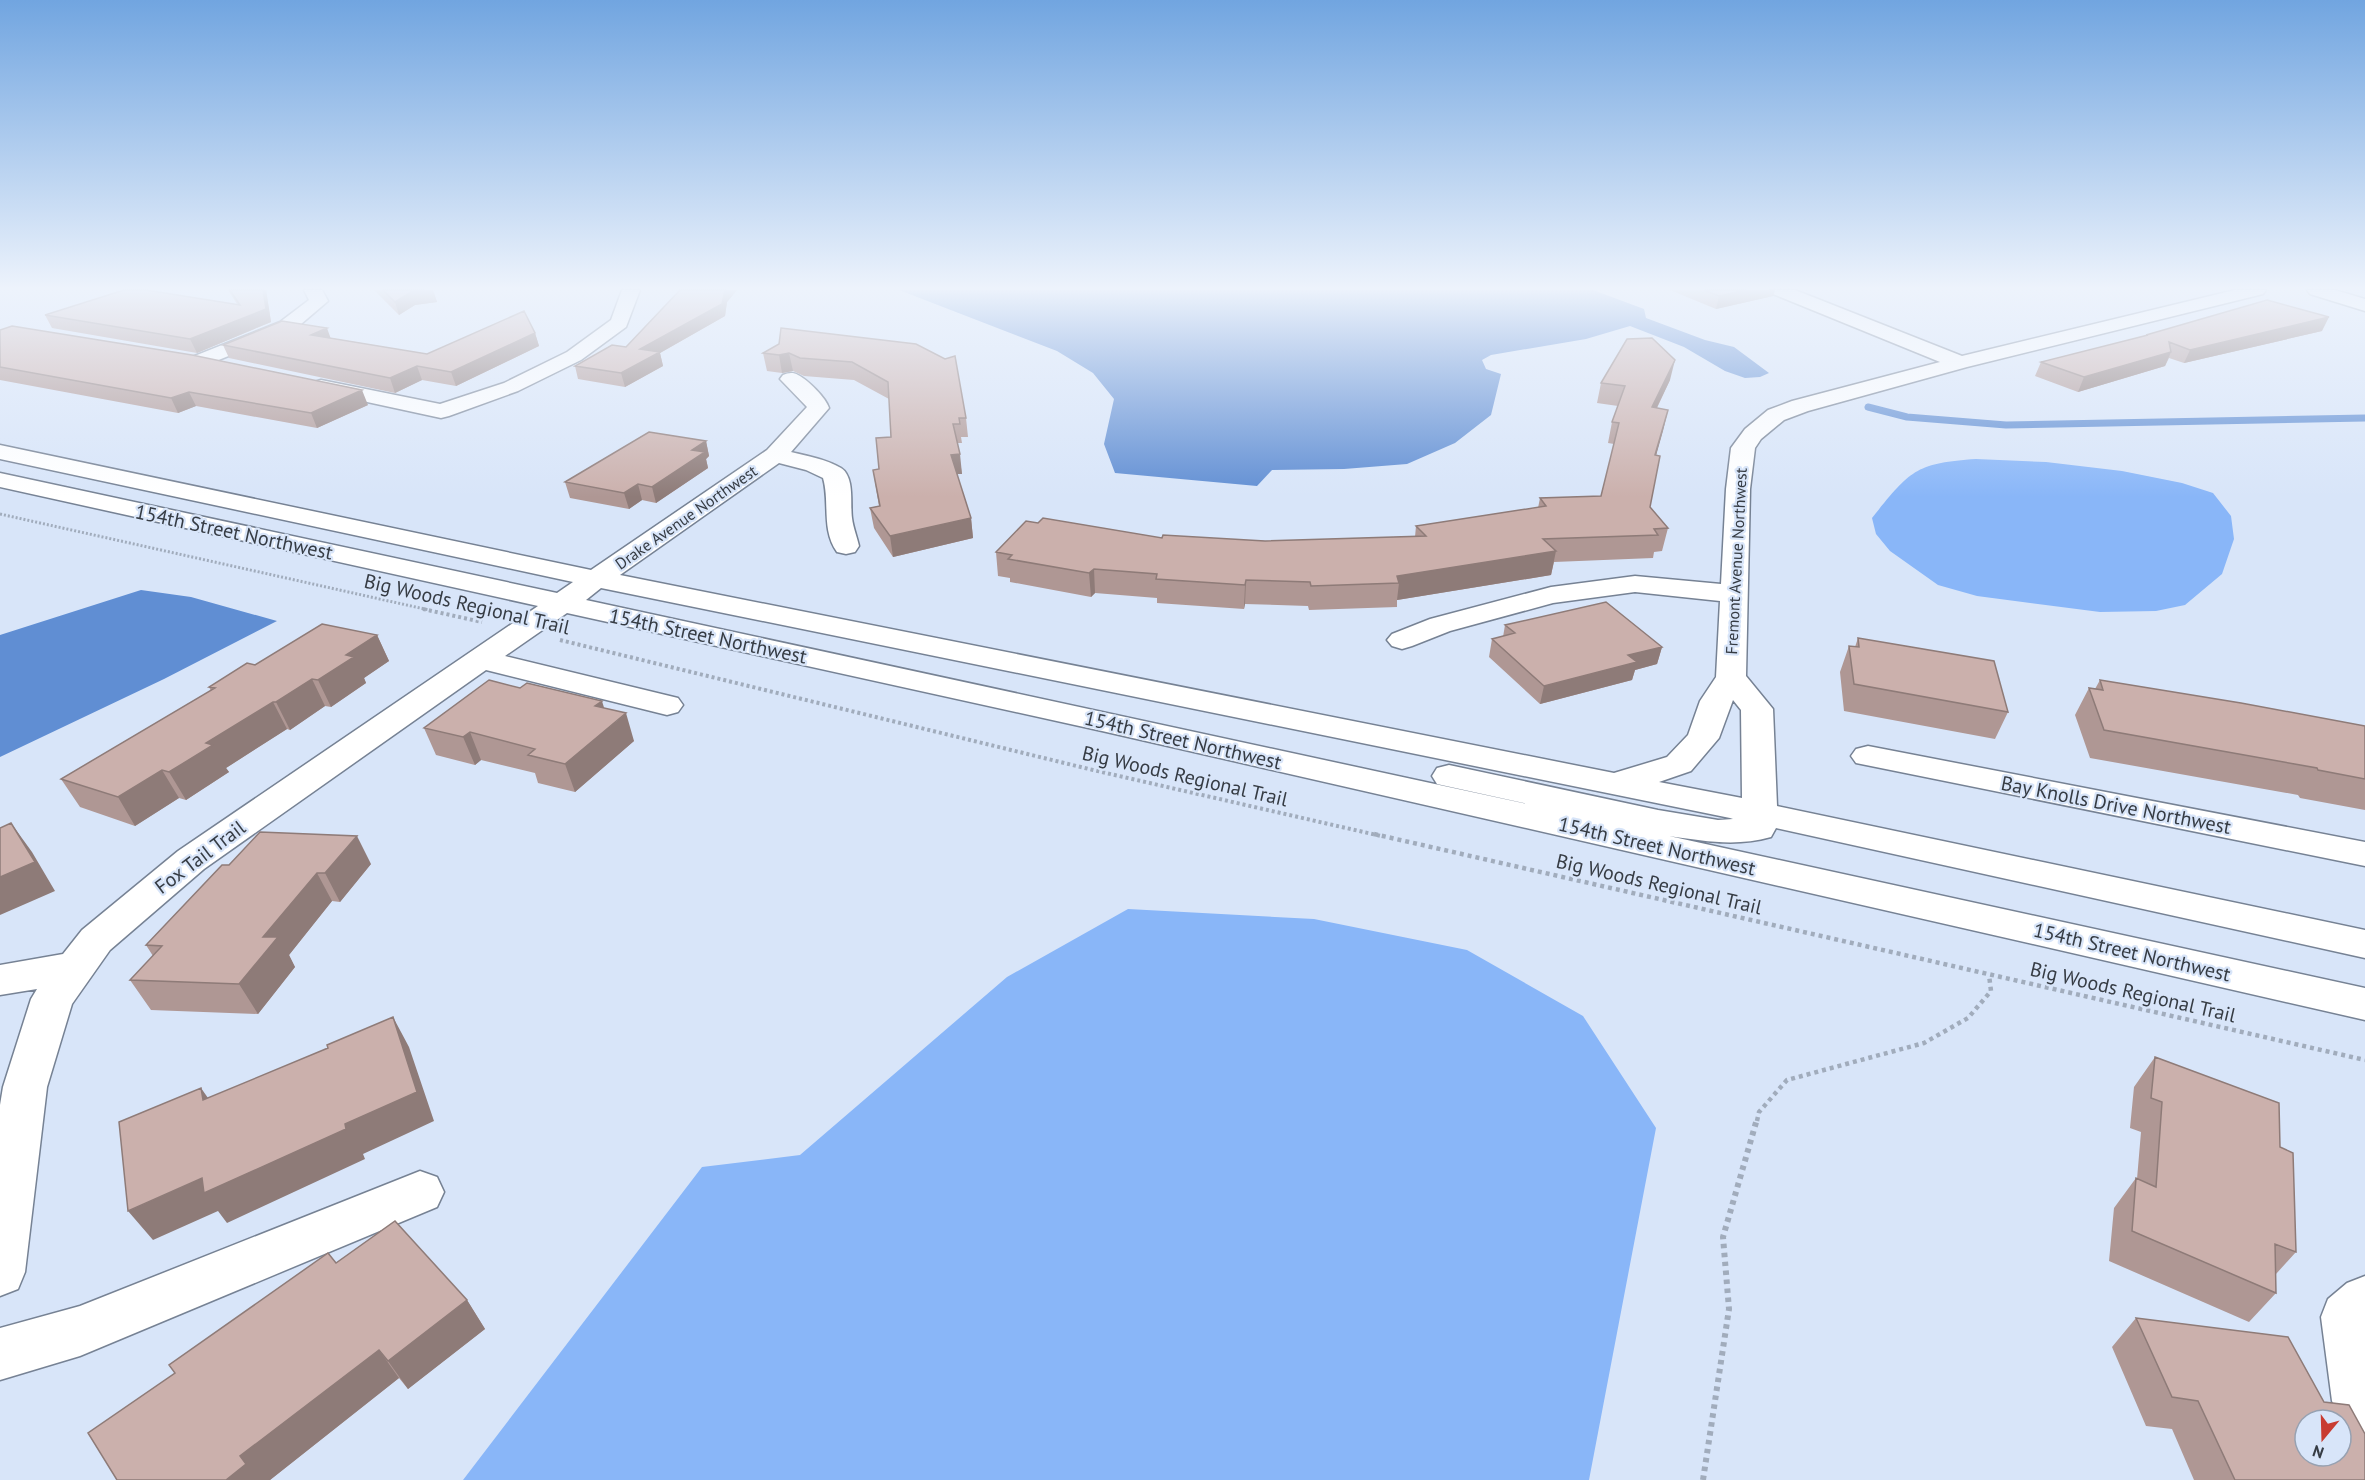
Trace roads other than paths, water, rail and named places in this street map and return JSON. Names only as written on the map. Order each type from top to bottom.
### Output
[{"type":"street","points":[[182,359],[234,369]]},
{"type":"street","points":[[199,362],[206,359]]},
{"type":"street","points":[[303,383],[441,411],[511,387],[568,359]]},
{"type":"street","points":[[1950,359],[1960,363]]},
{"type":"street","name":"Fremont Avenue Northwest","points":[[1615,784],[1678,764],[1703,738],[1716,701],[1731,677],[1738,489],[1743,448],[1753,434],[1776,415],[1800,406],[1976,359]]},
{"type":"street","name":"Drake Avenue Northwest","points":[[596,579],[775,455],[818,408],[818,405],[790,379]]},
{"type":"street","name":"154th Street Northwest","points":[[0,452],[596,579],[1760,814],[2365,944]]},
{"type":"street","points":[[775,455],[814,465],[834,474],[837,482],[839,520],[846,546]]},
{"type":"street","name":"154th Street Northwest","points":[[0,480],[1213,746],[2365,1004]]},
{"type":"street","name":"Fox Tail Trail","points":[[0,1272],[25,1087],[52,999],[96,940],[191,860],[596,579]]},
{"type":"street","points":[[1402,640],[1440,624],[1551,595],[1635,584],[1733,594]]},
{"type":"street","points":[[480,659],[667,705]]},
{"type":"street","name":"Fremont Avenue Northwest","points":[[1731,677],[1757,709],[1760,814]]},
{"type":"street","points":[[1213,746],[1433,772],[1658,822],[1718,832],[1758,829],[1760,814]]},
{"type":"street","name":"Bay Knolls Drive Northwest","points":[[1868,756],[2365,854]]},
{"type":"street","points":[[0,980],[76,967]]},
{"type":"street","points":[[0,1354],[80,1331],[420,1192]]},
{"type":"street","points":[[2365,1300],[2347,1317],[2360,1401],[2365,1408]]},
{"type":"waterway","points":[[1868,407],[1907,417],[2006,425],[2365,418]]}]
